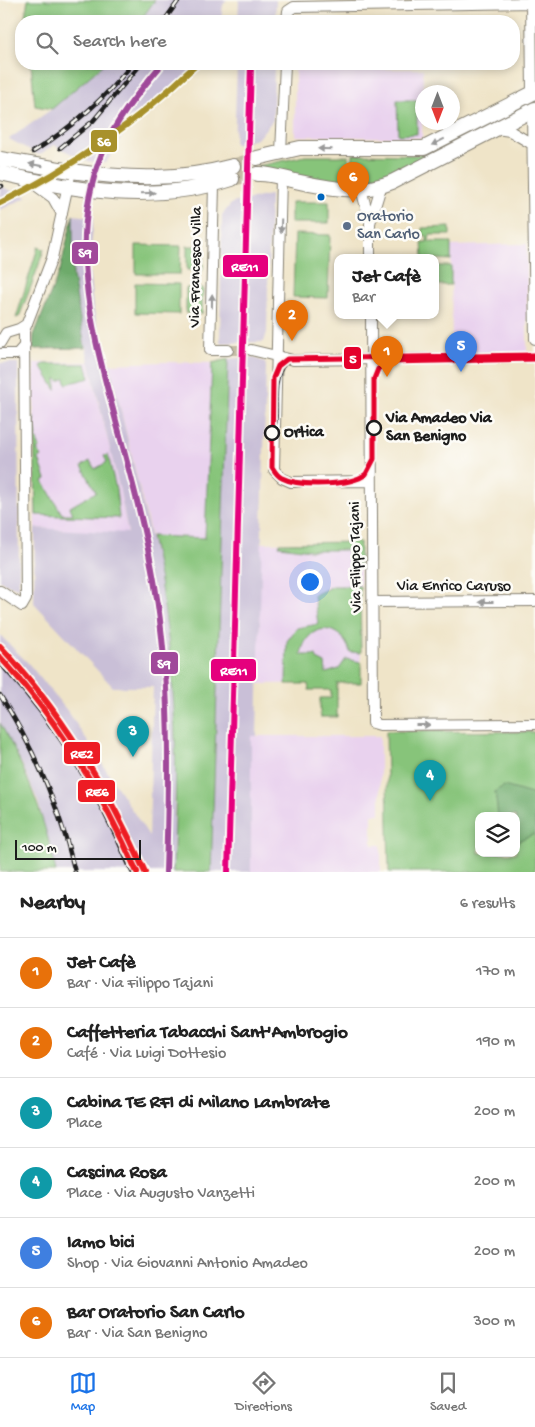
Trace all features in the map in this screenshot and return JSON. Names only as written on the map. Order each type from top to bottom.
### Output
[{"type":"street","points":[[289,15],[294,7],[532,2],[535,339]]},
{"type":"street","points":[[281,152],[285,70]]},
{"type":"street","points":[[257,158],[300,148],[424,148],[533,93]]},
{"type":"street","points":[[257,174],[331,188],[361,189],[381,187],[534,109]]},
{"type":"street","points":[[495,129],[510,131],[532,144]]},
{"type":"street","points":[[0,159],[103,176],[175,177],[232,172],[214,185],[151,193],[99,192],[69,188],[0,173]]},
{"type":"street","points":[[0,590],[22,606],[27,596],[13,355],[25,342],[27,324],[47,275],[69,188],[71,171]]},
{"type":"street","points":[[23,178],[53,198],[62,214]]},
{"type":"street","points":[[281,178],[273,465],[276,473],[284,480],[293,482],[371,481]]},
{"type":"street","name":"Via Francesco Villa","points":[[214,185],[210,350],[228,350]]},
{"type":"street","points":[[370,222],[381,187]]},
{"type":"street","points":[[361,189],[370,222],[370,254]]},
{"type":"street","name":"Via Filippo Tajani","points":[[371,319],[374,724],[535,724]]},
{"type":"street","points":[[13,355],[4,351],[1,339],[8,331],[27,324]]},
{"type":"street","points":[[15,330],[21,333],[25,342]]},
{"type":"street","points":[[251,350],[293,360],[535,357]]},
{"type":"street","name":"Via Enrico Caruso","points":[[372,602],[535,601]]},
{"type":"shaded area","points":[[155,0],[227,0],[223,5],[222,15],[144,15]]},
{"type":"shaded area","points":[[239,0],[276,0],[275,15],[238,15]]},
{"type":"shaded area","points":[[97,70],[197,70],[155,109],[126,130],[106,163],[86,161],[54,145],[39,155],[9,139],[52,109]]},
{"type":"shaded area","points":[[237,70],[274,70],[273,120],[257,139],[234,145]]},
{"type":"shaded area","points":[[295,70],[423,70],[423,85],[415,85],[415,130],[422,130],[422,138],[295,136]]},
{"type":"shaded area","points":[[0,186],[19,194],[27,197],[0,210]]},
{"type":"shaded area","points":[[270,195],[267,332],[264,342],[220,343],[222,215],[232,203]]},
{"type":"shaded area","points":[[73,215],[94,217],[89,269],[93,306],[106,364],[110,364],[163,591],[172,656],[176,735],[173,872],[56,872],[38,801],[22,764],[0,723],[0,635],[28,663],[69,713],[149,836],[153,687],[113,687],[34,603],[35,528],[128,533],[120,491],[77,310],[72,260]]},
{"type":"shaded area","points":[[527,244],[527,355],[452,356],[451,246]]},
{"type":"shaded area","points":[[251,357],[265,362],[266,367],[257,736],[251,736],[251,872],[211,872],[228,359]]},
{"type":"shaded area","points":[[89,362],[120,491],[128,534],[35,528],[34,363]]},
{"type":"shaded area","points":[[0,363],[18,363],[19,589],[0,581]]},
{"type":"shaded area","points":[[212,363],[205,538],[151,536],[110,364]]},
{"type":"shaded area","points":[[360,542],[361,683],[258,684],[261,543]]},
{"type":"shaded area","points":[[251,736],[380,736],[380,814],[372,814],[372,845],[381,845],[381,872],[251,872]]},
{"type":"green space","points":[[28,0],[155,0],[144,15],[25,15]]},
{"type":"green space","points":[[32,70],[97,70],[52,109],[35,106]]},
{"type":"green space","points":[[397,100],[415,100],[415,130],[417,130],[417,134],[398,135]]},
{"type":"green space","points":[[424,153],[427,160],[369,184],[352,183],[353,154],[415,155]]},
{"type":"green space","points":[[305,156],[349,156],[350,183],[258,171],[258,166]]},
{"type":"green space","points":[[291,202],[329,202],[329,223],[291,223]]},
{"type":"green space","points":[[73,215],[73,276],[85,348],[33,349],[34,335],[60,270]]},
{"type":"green space","points":[[450,227],[450,235],[430,235],[429,242],[451,242],[451,260],[439,259],[439,254],[423,254],[422,242],[427,242],[427,236],[422,235],[422,228]]},
{"type":"green space","points":[[295,234],[330,235],[328,298],[293,297]]},
{"type":"green space","points":[[136,245],[181,246],[180,274],[136,274]]},
{"type":"green space","points":[[187,246],[204,246],[203,270],[187,270]]},
{"type":"green space","points":[[38,247],[44,249],[19,317],[16,318]]},
{"type":"green space","points":[[439,266],[451,266],[451,285],[439,285]]},
{"type":"green space","points":[[135,283],[179,284],[179,314],[135,313]]},
{"type":"green space","points":[[186,288],[203,288],[202,314],[186,313]]},
{"type":"green space","points":[[228,359],[211,872],[173,872],[176,787],[174,703],[166,619],[151,536],[205,538],[212,363]]},
{"type":"green space","points":[[44,364],[86,364],[90,378],[66,384],[65,378],[59,381],[56,378],[56,390],[41,366]]},
{"type":"green space","points":[[34,417],[36,437],[40,448],[37,450],[42,457],[39,459],[46,479],[43,481],[62,514],[73,514],[70,507],[96,492],[82,466],[90,461],[95,469],[107,462],[104,456],[108,455],[116,489],[119,518],[36,515]]},
{"type":"green space","points":[[360,542],[360,564],[351,564],[351,550],[310,550],[279,546],[280,543]]},
{"type":"green space","points":[[333,586],[360,586],[361,653],[350,652],[339,635],[324,630],[316,631],[309,636],[304,644],[301,655],[316,655],[317,659],[325,663],[326,673],[339,669],[346,659],[361,662],[361,683],[337,683],[337,717],[320,717],[320,698],[331,698],[331,690],[309,690],[308,684],[286,684],[287,641],[297,628],[318,624],[314,595]]},
{"type":"green space","points":[[0,723],[19,759],[34,795],[52,852],[56,872],[0,872]]},
{"type":"green space","points":[[386,731],[535,732],[535,872],[389,872]]},
{"type":"green space","points":[[504,786],[535,795],[535,834],[520,841],[520,812],[498,812],[495,791]]},
{"type":"tunnel","points":[[233,166],[257,158]]},
{"type":"tunnel","points":[[232,179],[257,174]]},
{"type":"tunnel","points":[[228,350],[251,350]]},
{"type":"tram line","points":[[271,453],[277,423],[281,373],[286,365],[294,360],[305,357]]},
{"type":"railway","points":[[168,15],[179,0]]},
{"type":"railway","points":[[33,152],[86,113],[110,90],[127,70]]},
{"type":"railway","points":[[60,148],[93,121],[136,70]]},
{"type":"railway","points":[[0,663],[40,711],[75,762],[106,816],[132,872]]},
{"type":"railway","points":[[0,695],[13,716],[45,780],[62,825],[75,872]]},
{"type":"transit line","name":"S9","points":[[157,70],[122,117],[103,151],[92,183],[87,214],[85,246],[86,278],[96,343],[141,518],[151,564],[160,622],[168,729],[166,872]]},
{"type":"transit line","name":"S6","points":[[0,203],[54,174],[104,141],[152,105],[191,70]]},
{"type":"transit line","name":"RE11","points":[[228,872],[251,70]]},
{"type":"transit line","name":"5","points":[[535,355],[287,359],[278,366],[273,378],[272,467],[277,475],[282,478],[312,484],[349,481],[366,474],[374,459],[374,379],[378,369],[388,362],[535,359]]},
{"type":"transit line","name":"RE2","points":[[0,646],[44,698],[82,753],[131,841],[145,872]]},
{"type":"transit line","name":"RE6","points":[[0,657],[41,706],[78,759],[109,814],[137,872]]},
{"type":"place","name":"Bar Oratorio San Carlo","points":[[353,203]]},
{"type":"place","name":"Oratorio San Carlo","points":[[347,226]]},
{"type":"place","name":"Caffetteria Tabacchi Sant'Ambrogio","points":[[292,341]]},
{"type":"place","name":"Iamo bici","points":[[461,372]]},
{"type":"place","name":"Jet Cafè","points":[[387,377]]},
{"type":"place","name":"Via Amadeo Via San Benigno","points":[[374,428]]},
{"type":"place","name":"Ortica","points":[[272,433]]},
{"type":"place","name":"Cabina TE RFI di Milano Lambrate","points":[[133,757]]},
{"type":"place","name":"Cascina Rosa","points":[[430,801]]}]
